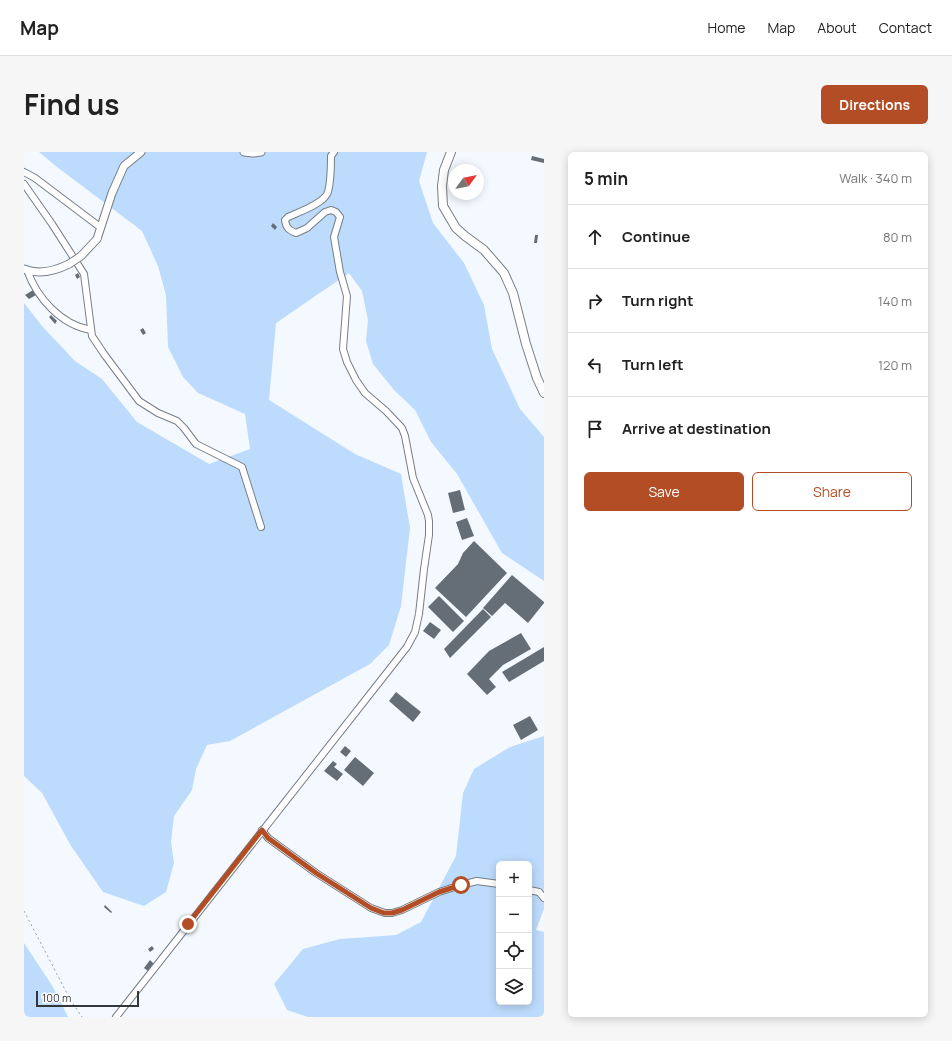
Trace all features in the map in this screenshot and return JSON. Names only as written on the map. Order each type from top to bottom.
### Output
[{"type":"main road","points":[[451,152],[444,170],[442,186],[443,206],[456,228],[484,250],[504,273],[513,293],[526,344],[537,378],[544,393]]},
{"type":"street","points":[[25,270],[40,272],[56,271],[81,256],[97,239],[112,193],[124,166],[141,152]]},
{"type":"street","points":[[244,152],[261,152]]},
{"type":"street","points":[[116,1017],[407,647],[414,632],[419,614],[429,535],[428,515],[413,478],[405,436],[402,428],[386,411],[365,393],[346,362],[343,350],[343,340],[346,325],[347,296],[340,272],[334,237],[340,217],[336,212],[331,210],[325,212],[307,228],[296,233],[289,230],[285,220],[288,217],[316,204],[328,193],[331,156],[334,152]]},
{"type":"street","points":[[24,172],[35,178],[100,227]]},
{"type":"street","points":[[24,184],[84,274],[92,336],[104,354],[139,401],[184,428],[196,444],[242,467],[261,527]]},
{"type":"street","points":[[25,270],[40,295],[56,312],[74,325],[91,330]]},
{"type":"street","points":[[262,830],[268,838],[316,873],[371,908],[384,913],[392,913],[402,910],[439,892],[461,885],[477,881],[496,884]]},
{"type":"street","points":[[532,891],[539,892],[544,898]]},
{"type":"path","points":[[24,911],[71,1001],[82,1017]]},
{"type":"shaded area","points":[[39,152],[427,152],[419,181],[433,223],[464,263],[484,305],[492,349],[520,409],[544,437],[544,581],[502,553],[457,474],[431,442],[415,410],[394,390],[373,364],[366,341],[368,320],[362,291],[349,273],[276,323],[269,400],[355,454],[401,474],[410,528],[401,606],[389,645],[370,664],[230,741],[207,745],[196,769],[192,790],[174,816],[171,842],[174,863],[166,892],[144,906],[103,892],[71,846],[42,793],[24,776],[24,303],[42,326],[75,361],[102,379],[137,422],[209,464],[250,449],[245,414],[198,393],[183,377],[168,347],[166,295],[158,266],[142,231]]},
{"type":"shaded area","points":[[544,736],[544,909],[536,930],[544,932],[544,1017],[308,1017],[287,1010],[274,984],[303,949],[340,939],[396,935],[421,922],[456,856],[463,793],[474,769],[510,747]]},
{"type":"shaded area","points":[[24,943],[53,987],[68,1017],[24,1017]]},
{"type":"building","points":[[532,156],[544,159],[544,163],[531,160]]},
{"type":"building","points":[[273,223],[277,227],[275,230],[271,226]]},
{"type":"building","points":[[535,235],[538,235],[537,243],[534,243]]},
{"type":"building","points":[[78,273],[80,277],[77,279],[75,275]]},
{"type":"building","points":[[33,290],[36,295],[29,299],[25,295]]},
{"type":"building","points":[[51,315],[57,321],[55,324],[49,317]]},
{"type":"building","points":[[143,328],[146,333],[143,335],[140,330]]},
{"type":"building","points":[[460,490],[465,510],[453,513],[448,493]]},
{"type":"building","points":[[467,518],[474,536],[462,540],[456,522]]},
{"type":"building","points":[[474,541],[507,573],[466,617],[435,588],[458,564],[463,553]]},
{"type":"building","points":[[512,575],[544,602],[528,623],[505,603],[492,616],[483,608]]},
{"type":"building","points":[[439,596],[464,621],[453,632],[428,607]]},
{"type":"building","points":[[483,609],[491,617],[450,658],[444,649]]},
{"type":"building","points":[[430,622],[441,630],[434,639],[423,631]]},
{"type":"building","points":[[521,633],[531,649],[503,665],[489,679],[496,687],[487,695],[467,674],[489,651]]},
{"type":"building","points":[[544,647],[544,661],[509,682],[502,672]]},
{"type":"building","points":[[396,692],[421,712],[413,722],[389,701]]},
{"type":"building","points":[[530,716],[538,730],[521,740],[513,725]]},
{"type":"building","points":[[345,746],[351,751],[346,757],[340,752]]},
{"type":"building","points":[[355,757],[374,773],[363,786],[344,770]]},
{"type":"building","points":[[333,761],[337,764],[334,767],[343,774],[337,781],[324,771]]},
{"type":"building","points":[[105,905],[112,912],[111,913],[104,907]]},
{"type":"building","points":[[152,946],[154,949],[150,952],[148,949]]},
{"type":"building","points":[[150,960],[154,964],[148,971],[144,968]]},
{"type":"route","points":[[188,924],[262,830],[268,838],[316,873],[371,908],[384,913],[392,913],[402,910],[439,892],[461,885]]}]
